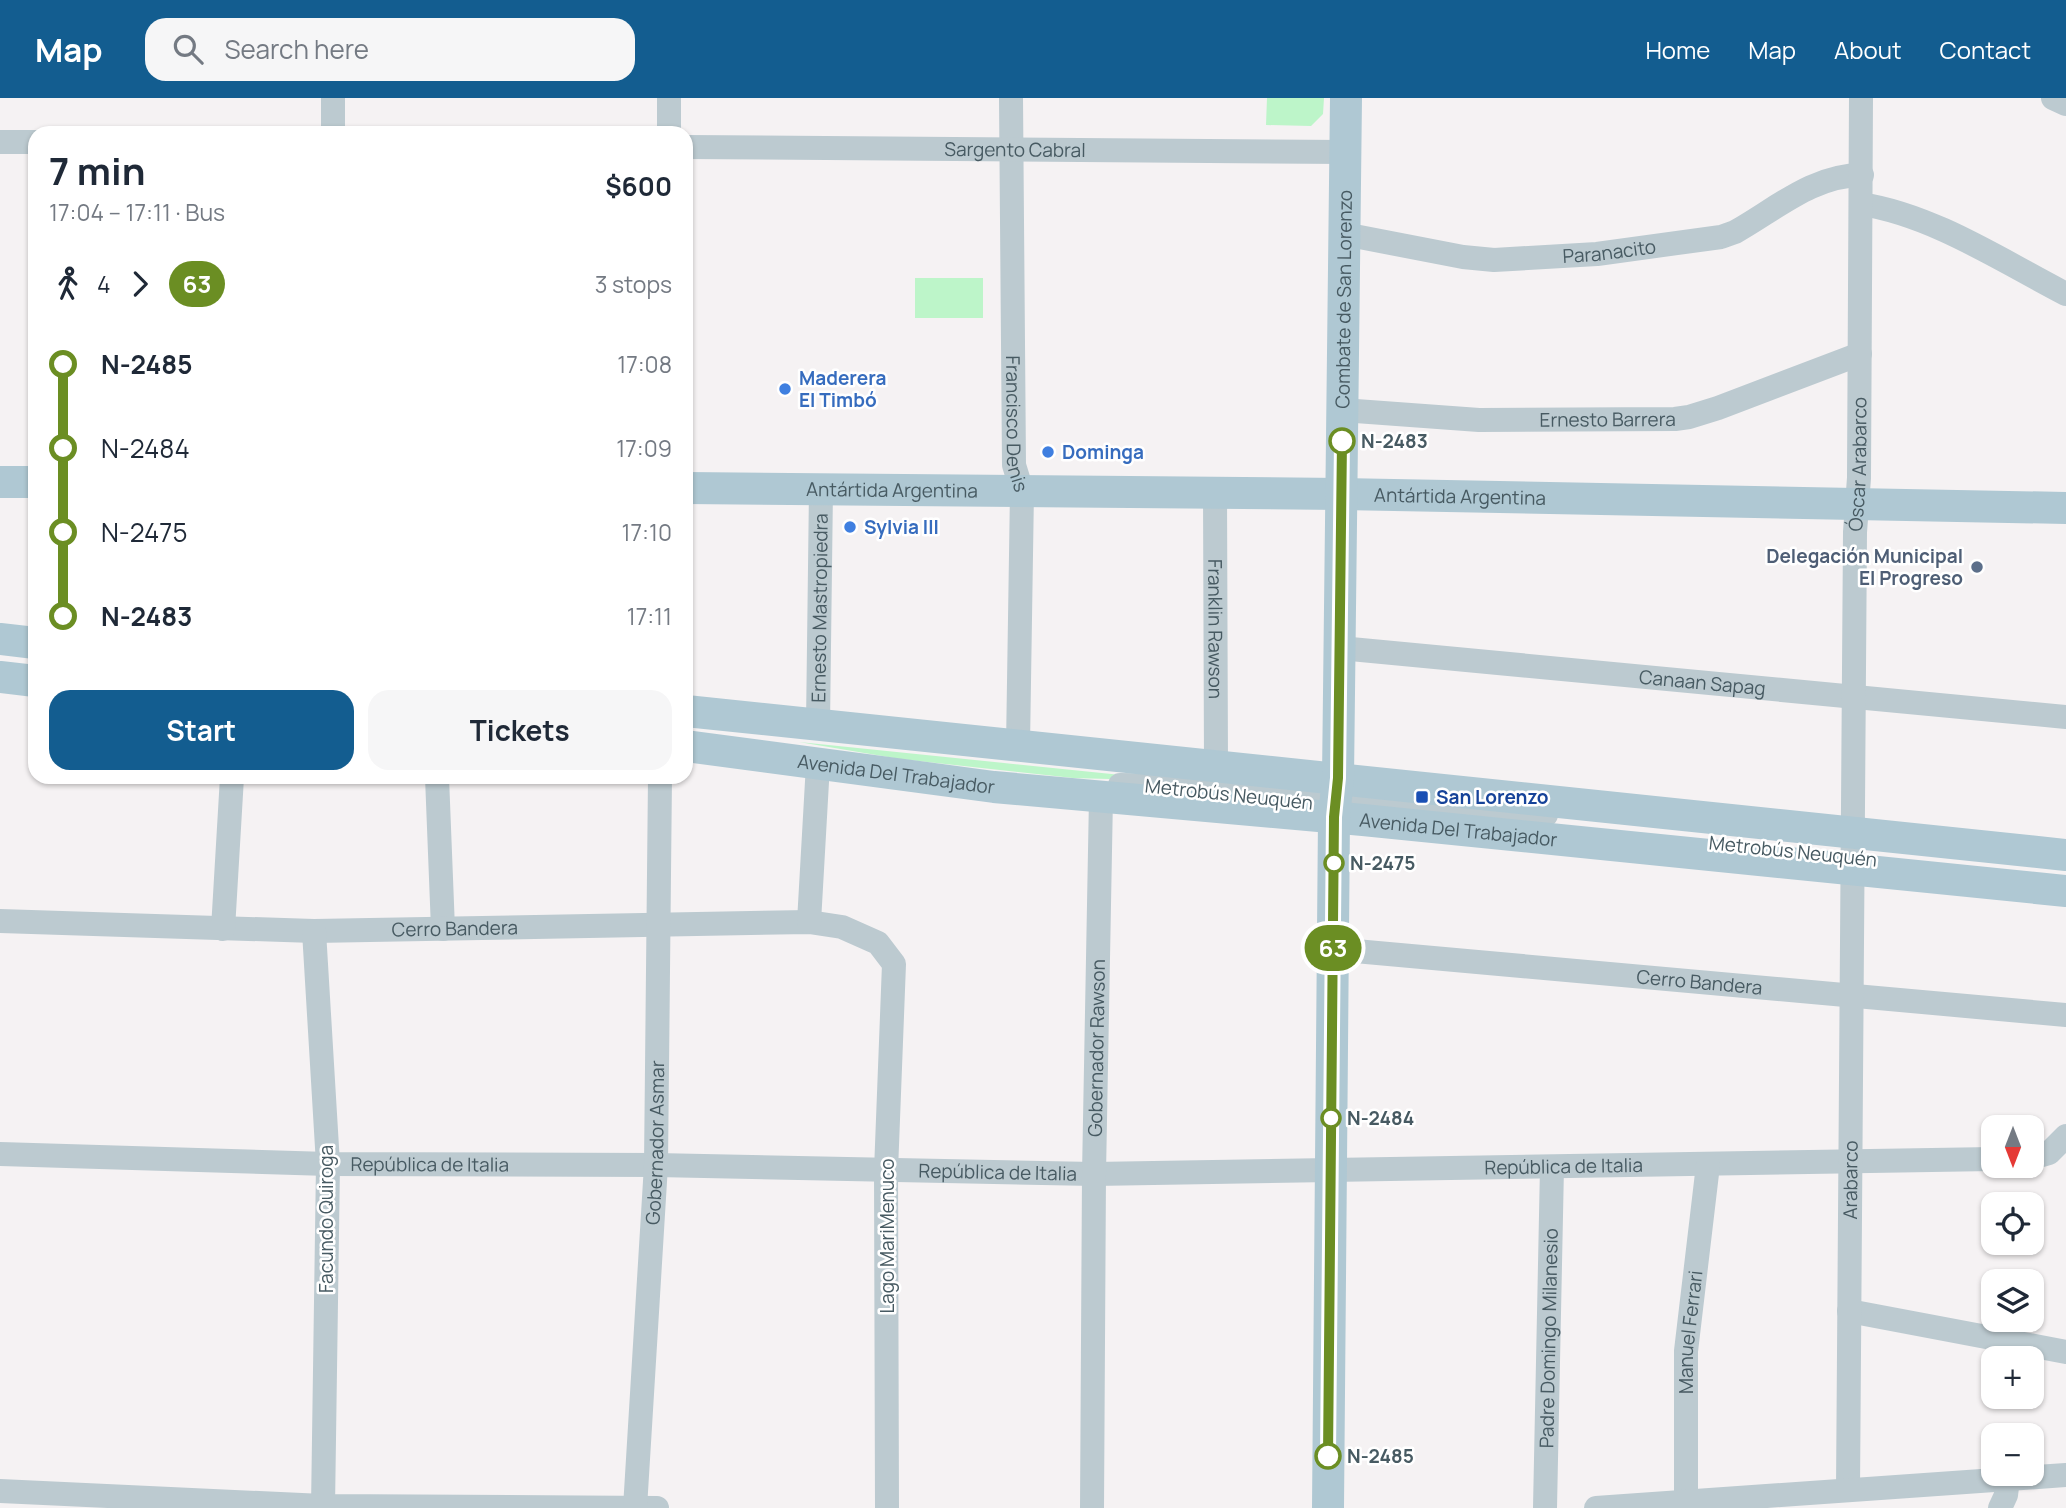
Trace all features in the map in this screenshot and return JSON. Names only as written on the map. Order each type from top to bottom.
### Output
[{"type":"main road","name":"Combate de San Lorenzo","points":[[1328,1508],[1333,948],[1340,648],[1346,98]]},
{"type":"main road","points":[[0,482],[28,482]]},
{"type":"main road","name":"Antártida Argentina","points":[[693,488],[1342,494],[2066,508]]},
{"type":"main road","points":[[0,639],[28,642]]},
{"type":"main road","points":[[0,677],[28,680]]},
{"type":"main road","name":"Avenida Del Trabajador","points":[[693,712],[1216,766],[1336,799]]},
{"type":"main road","name":"Avenida Del Trabajador","points":[[693,747],[984,786],[1101,797],[1336,799],[1853,851],[2066,855]]},
{"type":"main road","name":"Avenida Del Trabajador","points":[[1853,851],[2066,891]]},
{"type":"street","points":[[333,98],[333,126]]},
{"type":"street","points":[[669,98],[669,126]]},
{"type":"street","name":"Francisco Denis","points":[[1011,98],[1014,465],[1022,491],[1018,746]]},
{"type":"street","name":"Óscar Arabarco","points":[[1853,851],[1861,98]]},
{"type":"street","points":[[2053,98],[2066,104]]},
{"type":"street","points":[[0,142],[28,142]]},
{"type":"street","name":"Sargento Cabral","points":[[693,147],[1345,152]]},
{"type":"street","name":"Paranacito","points":[[1344,234],[1478,259],[1597,254],[1721,237],[1735,232],[1822,181],[1840,176],[1862,176]]},
{"type":"street","points":[[1861,204],[1897,211],[1925,221],[2066,294]]},
{"type":"street","name":"Ernesto Barrera","points":[[1342,410],[1479,420],[1675,419],[1711,411],[1860,354]]},
{"type":"street","name":"Ernesto Mastropiedra","points":[[818,725],[821,489]]},
{"type":"street","name":"Franklin Rawson","points":[[1215,493],[1216,766]]},
{"type":"street","name":"Canaan Sapag","points":[[1340,648],[2066,717]]},
{"type":"street","points":[[0,654],[28,657]]},
{"type":"street","points":[[0,666],[28,668]]},
{"type":"street","name":"Metrobús Neuquén","points":[[693,726],[1247,781],[1336,799]]},
{"type":"street","name":"Metrobús Neuquén","points":[[693,736],[1073,782],[1190,787],[1336,799]]},
{"type":"street","points":[[809,922],[818,764]]},
{"type":"street","points":[[223,929],[232,784]]},
{"type":"street","points":[[437,784],[443,929]]},
{"type":"street","name":"Gobernador Asmar","points":[[642,1508],[656,1166],[660,784]]},
{"type":"street","points":[[1167,790],[1302,803],[1314,808],[1310,812],[1167,798],[1167,790]]},
{"type":"street","name":"Gobernador Rawson","points":[[1092,1508],[1094,1174],[1101,797]]},
{"type":"street","name":"Metrobús Neuquén","points":[[1853,851],[2066,868]]},
{"type":"street","name":"Metrobús Neuquén","points":[[1853,851],[2066,880]]},
{"type":"street","name":"Arabarco","points":[[1848,1490],[1853,851]]},
{"type":"street","name":"Cerro Bandera","points":[[0,921],[314,931],[809,922],[842,927],[878,943],[894,964]]},
{"type":"street","name":"Facundo Quiroga","points":[[314,931],[328,1164],[323,1507]]},
{"type":"street","name":"Cerro Bandera","points":[[1333,948],[2066,1014]]},
{"type":"street","name":"Lago MariMenuco","points":[[887,1508],[886,1171],[894,964]]},
{"type":"street","points":[[2044,1154],[2066,1136]]},
{"type":"street","name":"República de Italia","points":[[0,1154],[328,1164],[656,1166],[1094,1174],[1981,1159]]},
{"type":"street","name":"Manuel Ferrari","points":[[1686,1502],[1686,1351],[1708,1164]]},
{"type":"street","name":"Padre Domingo Milanesio","points":[[1545,1508],[1552,1167]]},
{"type":"street","points":[[1849,1311],[2066,1352]]},
{"type":"street","points":[[2044,1477],[2066,1475]]},
{"type":"street","points":[[1596,1508],[1981,1481]]},
{"type":"street","points":[[2000,1508],[2007,1486]]},
{"type":"street","points":[[0,1491],[323,1507],[642,1508]]},
{"type":"green space","points":[[1267,98],[1324,98],[1323,114],[1311,126],[1266,125]]},
{"type":"green space","points":[[915,278],[983,278],[983,318],[915,318]]},
{"type":"green space","points":[[799,742],[1180,781],[1073,778],[900,759]]},
{"type":"bus line","name":"63","points":[[1328,1456],[1334,817],[1338,778],[1342,441]]},
{"type":"place","name":"Maderera El Timbó","points":[[785,389]]},
{"type":"place","name":"N-2483","points":[[1342,441]]},
{"type":"place","name":"Dominga","points":[[1048,452]]},
{"type":"place","name":"Sylvia III","points":[[850,527]]},
{"type":"place","name":"Delegación Municipal El Progreso","points":[[1977,567]]},
{"type":"place","name":"San Lorenzo","points":[[1422,797]]},
{"type":"place","name":"N-2475","points":[[1334,863]]},
{"type":"place","name":"N-2484","points":[[1331,1118]]},
{"type":"place","name":"N-2485","points":[[1328,1456]]}]
